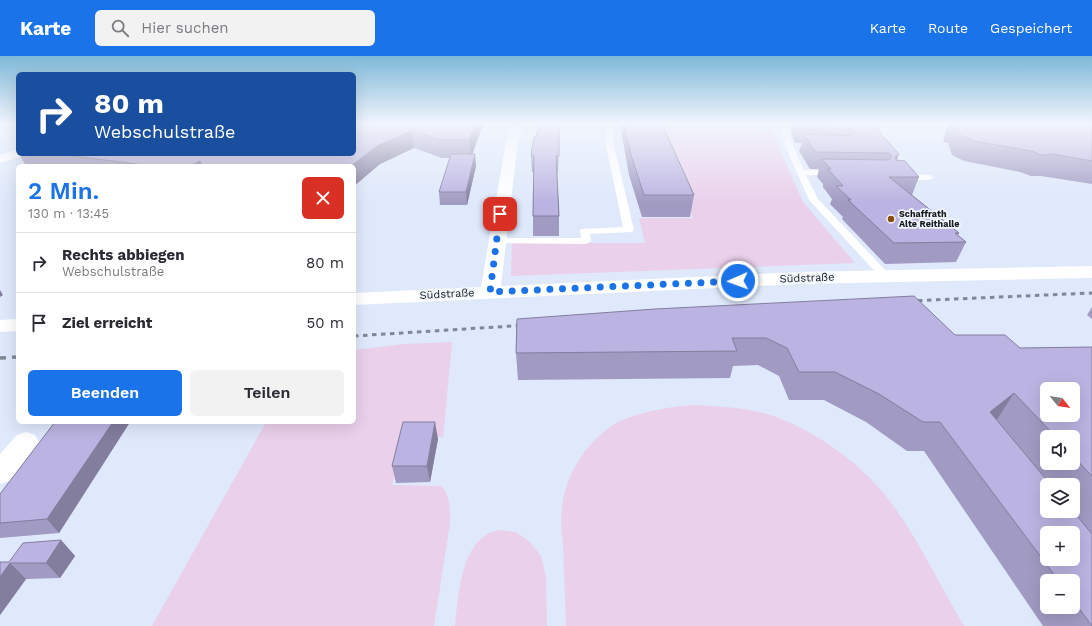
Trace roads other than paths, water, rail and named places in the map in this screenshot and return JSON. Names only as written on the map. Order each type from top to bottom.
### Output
[{"type":"street","points":[[490,292],[511,150]]},
{"type":"street","points":[[0,159],[16,154]]},
{"type":"street","name":"Südstraße","points":[[356,298],[793,278],[1092,272]]},
{"type":"street","points":[[0,326],[16,325]]},
{"type":"street","points":[[0,474],[26,442]]},
{"type":"lane","points":[[497,241],[586,241],[585,231],[629,230],[611,150]]},
{"type":"lane","points":[[794,150],[800,172],[814,200],[885,276]]},
{"type":"lane","points":[[883,150],[888,158]]},
{"type":"lane","points":[[800,172],[848,173]]},
{"type":"lane","points":[[898,172],[930,178]]},
{"type":"railway","points":[[909,301],[1092,293]]},
{"type":"railway","points":[[356,336],[528,325]]},
{"type":"railway","points":[[0,358],[16,357]]},
{"type":"place","name":"Schaffrath Alte Reithalle","points":[[891,219]]}]
